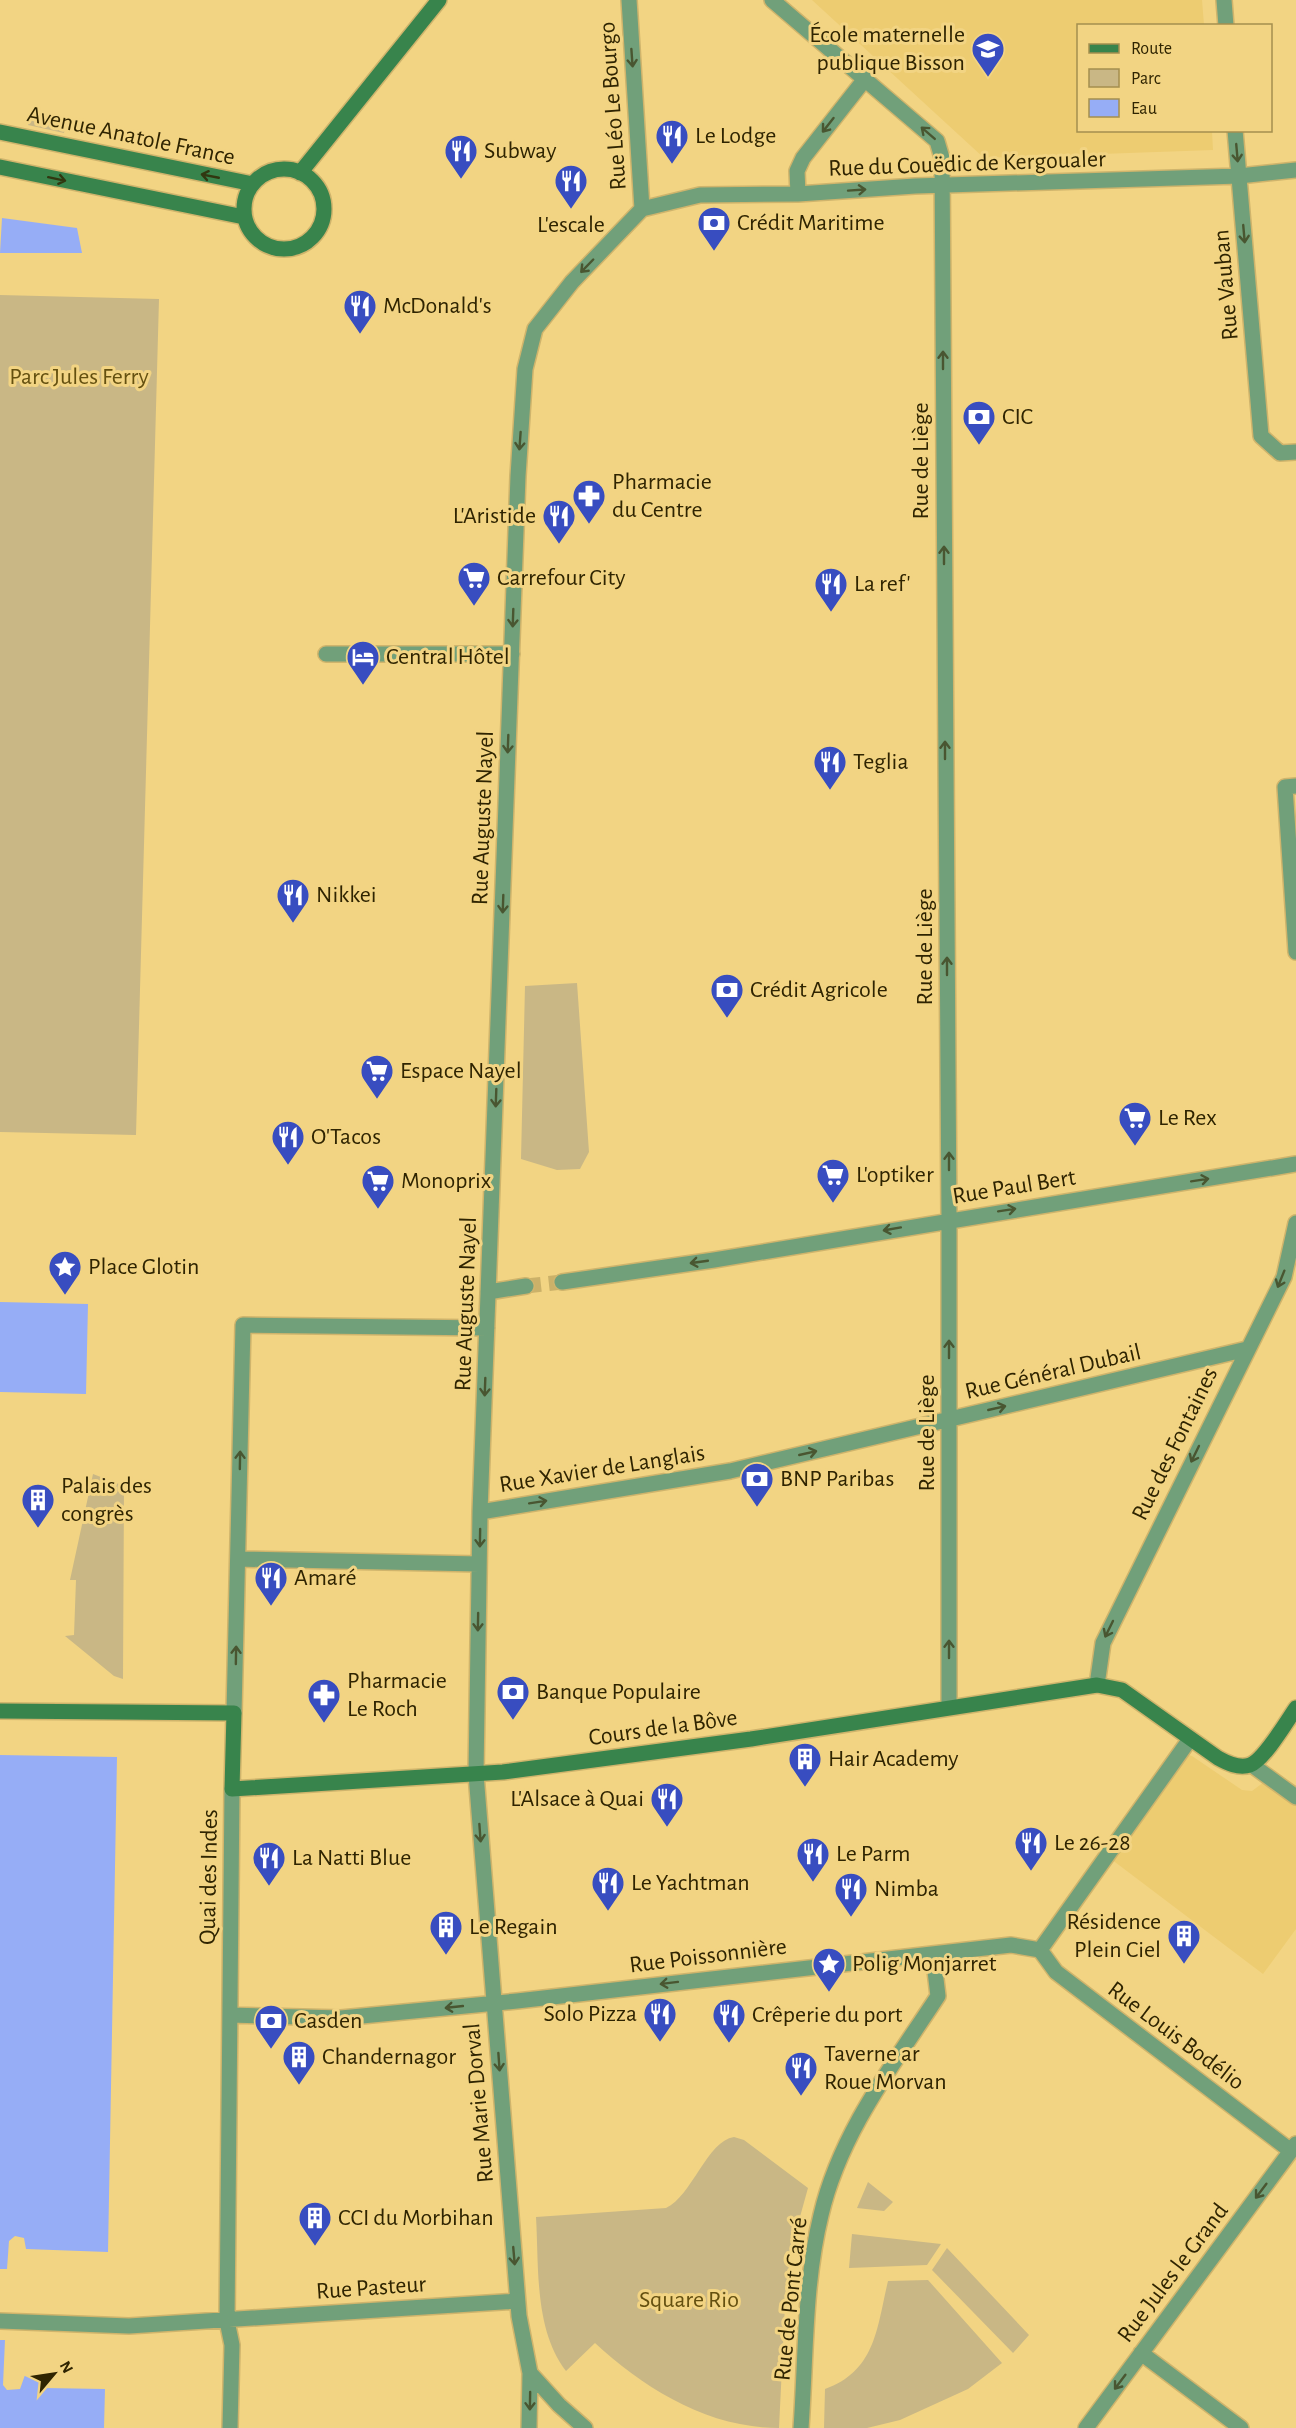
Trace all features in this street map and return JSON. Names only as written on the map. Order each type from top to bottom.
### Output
[{"type":"street","points":[[300,173],[439,0]]},
{"type":"street","name":"Rue Léo Le Bourgo","points":[[629,0],[642,209]]},
{"type":"street","name":"Rue de Liège","points":[[772,0],[937,141],[942,158],[949,1220],[949,1707]]},
{"type":"street","points":[[1224,0],[1226,24]]},
{"type":"street","points":[[798,194],[797,171],[803,158],[865,79]]},
{"type":"street","name":"Avenue Anatole France","points":[[0,132],[253,184]]},
{"type":"street","name":"Rue Vauban","points":[[1235,132],[1261,436],[1280,453],[1296,452]]},
{"type":"street","points":[[0,167],[244,216]]},
{"type":"street","points":[[288,170],[300,173],[311,180],[323,204],[323,217],[312,238],[290,249],[278,249],[256,238],[244,216],[244,200],[253,184],[274,171],[288,170]]},
{"type":"street","name":"Rue du Couëdic de Kergoualer","points":[[642,209],[700,195],[798,194],[942,186],[1239,176],[1296,170]]},
{"type":"street","name":"Rue Auguste Nayel","points":[[476,1774],[480,1512],[518,476],[525,369],[535,329],[572,282],[642,209]]},
{"type":"street","points":[[326,654],[512,654]]},
{"type":"street","points":[[1290,787],[1296,952]]},
{"type":"street","name":"Rue Paul Bert","points":[[562,1282],[714,1260],[1296,1164]]},
{"type":"street","name":"Rue des Fontaines","points":[[1097,1685],[1103,1643],[1284,1277],[1296,1223]]},
{"type":"street","points":[[488,1292],[526,1286]]},
{"type":"street","name":"Quai des Indes","points":[[230,2428],[232,2345],[227,2320],[232,1789],[243,1325],[487,1328]]},
{"type":"street","name":"Rue Général Dubail","points":[[730,1471],[1247,1349]]},
{"type":"street","name":"Rue Xavier de Langlais","points":[[480,1512],[730,1471]]},
{"type":"street","points":[[238,1559],[479,1564]]},
{"type":"street","points":[[1097,1685],[1122,1690],[1190,1739],[1230,1764],[1252,1765],[1296,1797]]},
{"type":"street","name":"Cours de la Bôve","points":[[232,1789],[476,1774],[751,1738],[1097,1685]]},
{"type":"street","points":[[1252,1765],[1296,1708]]},
{"type":"street","points":[[0,1711],[234,1713]]},
{"type":"street","points":[[1040,1950],[1190,1739]]},
{"type":"street","name":"Rue Marie Dorval","points":[[476,1774],[517,2301],[530,2373],[529,2428]]},
{"type":"street","name":"Rue Poissonnière","points":[[230,2015],[340,2018],[494,2004],[1011,1945],[1040,1950]]},
{"type":"street","name":"Rue Louis Bodélio","points":[[1040,1950],[1056,1972],[1294,2147]]},
{"type":"street","name":"Rue de Pont Carré","points":[[801,2428],[811,2275],[820,2215],[832,2178],[860,2115],[938,1996],[933,1954]]},
{"type":"street","name":"Rue Jules le Grand","points":[[1086,2428],[1294,2147]]},
{"type":"street","name":"Rue Pasteur","points":[[3,2321],[129,2326],[517,2301]]},
{"type":"street","points":[[1142,2353],[1240,2428]]},
{"type":"street","points":[[530,2373],[585,2428]]},
{"type":"shaded area","name":"École maternelle publique Bisson","points":[[812,0],[1202,0],[1204,24],[1077,24],[1077,132],[1212,132],[1213,150],[984,158]]},
{"type":"shaded area","points":[[1185,1754],[1192,1756],[1242,1790],[1252,1791],[1264,1782],[1296,1806],[1296,1929],[1263,1974],[1107,1856]]},
{"type":"green space","points":[[30,115],[66,123],[64,133],[28,125]]},
{"type":"green space","name":"Parc Jules Ferry","points":[[0,295],[159,299],[136,1135],[0,1132]]},
{"type":"green space","points":[[577,983],[589,1152],[580,1169],[557,1170],[521,1159],[525,986]]},
{"type":"green space","points":[[93,1474],[124,1486],[123,1679],[114,1676],[65,1636],[74,1635],[76,1580],[70,1580]]},
{"type":"green space","name":"Square Rio","points":[[734,2137],[744,2140],[808,2188],[793,2242],[786,2285],[779,2428],[727,2421],[679,2403],[635,2376],[595,2343],[566,2371],[548,2336],[543,2317],[538,2277],[536,2217],[666,2208],[684,2192],[716,2148],[724,2141]]},
{"type":"green space","points":[[868,2182],[893,2202],[884,2211],[857,2208]]},
{"type":"green space","points":[[852,2234],[941,2244],[927,2265],[849,2268]]},
{"type":"green space","points":[[947,2248],[1029,2335],[1013,2353],[932,2270]]},
{"type":"green space","points":[[928,2280],[1002,2363],[968,2389],[900,2420],[867,2428],[824,2428],[825,2389],[842,2381],[855,2371],[872,2346],[888,2281]]},
{"type":"water","points":[[2,218],[77,228],[82,253],[0,253]]},
{"type":"water","points":[[0,1302],[88,1304],[86,1394],[0,1392]]},
{"type":"water","points":[[0,1755],[117,1757],[108,2252],[26,2249],[24,2238],[15,2236],[9,2241],[7,2269],[0,2269]]},
{"type":"water","points":[[0,2340],[5,2340],[3,2385],[7,2390],[20,2389],[25,2375],[44,2377],[44,2388],[105,2389],[104,2428],[0,2428]]},
{"type":"tunnel","points":[[526,1286],[562,1282]]},
{"type":"place","name":"École maternelle publique Bisson","points":[[988,78]]},
{"type":"place","name":"Le Lodge","points":[[672,165]]},
{"type":"place","name":"Subway","points":[[461,180]]},
{"type":"place","name":"L'escale","points":[[571,210]]},
{"type":"place","name":"Crédit Maritime","points":[[714,252]]},
{"type":"place","name":"McDonald's","points":[[360,335]]},
{"type":"place","name":"CIC","points":[[979,446]]},
{"type":"place","name":"Pharmacie du Centre","points":[[589,525]]},
{"type":"place","name":"L'Aristide","points":[[559,545]]},
{"type":"place","name":"Carrefour City","points":[[474,607]]},
{"type":"place","name":"La ref'","points":[[831,613]]},
{"type":"place","name":"Central Hôtel","points":[[363,686]]},
{"type":"place","name":"Teglia","points":[[830,791]]},
{"type":"place","name":"Nikkei","points":[[293,924]]},
{"type":"place","name":"Crédit Agricole","points":[[727,1019]]},
{"type":"place","name":"Espace Nayel","points":[[377,1100]]},
{"type":"place","name":"Le Rex","points":[[1135,1147]]},
{"type":"place","name":"O'Tacos","points":[[288,1166]]},
{"type":"place","name":"L'optiker","points":[[833,1204]]},
{"type":"place","name":"Monoprix","points":[[378,1210]]},
{"type":"place","name":"Place Glotin","points":[[65,1296]]},
{"type":"place","name":"BNP Paribas","points":[[757,1508]]},
{"type":"place","name":"Palais des congrès","points":[[38,1529]]},
{"type":"place","name":"Amaré","points":[[271,1607]]},
{"type":"place","name":"Banque Populaire","points":[[513,1721]]},
{"type":"place","name":"Pharmacie Le Roch","points":[[324,1724]]},
{"type":"place","name":"Hair Academy","points":[[805,1788]]},
{"type":"place","name":"L'Alsace à Quai","points":[[667,1828]]},
{"type":"place","name":"Le 26-28","points":[[1031,1872]]},
{"type":"place","name":"Le Parm","points":[[813,1883]]},
{"type":"place","name":"La Natti Blue","points":[[269,1887]]},
{"type":"place","name":"Le Yachtman","points":[[608,1912]]},
{"type":"place","name":"Nimba","points":[[851,1918]]},
{"type":"place","name":"Le Regain","points":[[446,1956]]},
{"type":"place","name":"Résidence Plein Ciel","points":[[1184,1965]]},
{"type":"place","name":"Polig Monjarret","points":[[829,1993]]},
{"type":"place","name":"Solo Pizza","points":[[660,2043]]},
{"type":"place","name":"Crêperie du port","points":[[729,2044]]},
{"type":"place","name":"Casden","points":[[271,2050]]},
{"type":"place","name":"Chandernagor","points":[[299,2086]]},
{"type":"place","name":"Taverne ar Roue Morvan","points":[[801,2097]]},
{"type":"place","name":"CCI du Morbihan","points":[[315,2247]]}]
